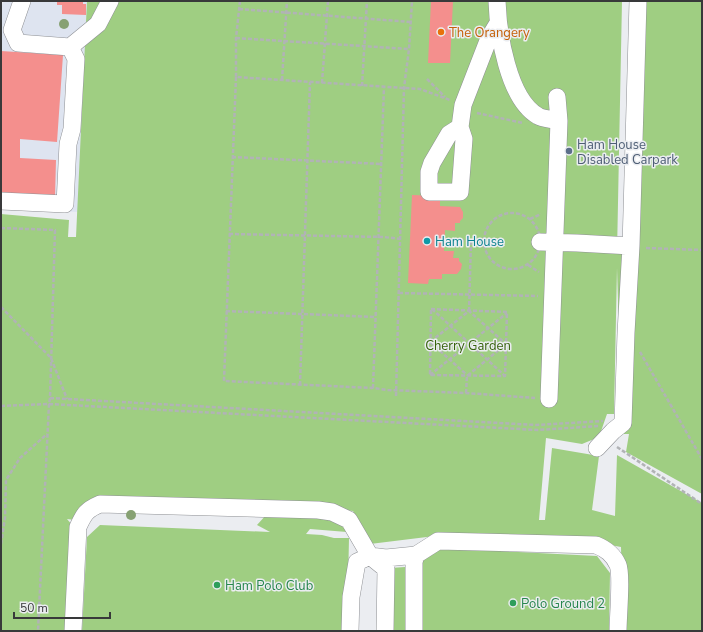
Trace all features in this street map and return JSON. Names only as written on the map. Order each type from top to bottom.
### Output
[{"type":"lane","points":[[22,1],[6,33],[18,42],[70,47],[98,24],[110,1]]},
{"type":"lane","points":[[497,1],[498,23],[508,70],[517,92],[524,105],[539,117],[559,121]]},
{"type":"lane","points":[[603,435],[623,423],[631,246],[638,1]]},
{"type":"lane","points":[[460,127],[463,107],[489,38],[498,23]]},
{"type":"lane","points":[[1,200],[65,204],[68,144],[72,129],[76,59],[70,47]]},
{"type":"lane","points":[[549,399],[552,296],[547,242],[559,121],[557,97]]},
{"type":"lane","points":[[547,242],[631,246]]},
{"type":"lane","points":[[73,631],[78,527],[89,508],[100,504],[318,510],[332,512],[348,520],[370,556],[386,569],[385,631]]},
{"type":"lane","points":[[350,631],[350,597],[357,562],[370,556],[386,558],[416,555],[438,541],[596,545],[608,550],[618,566],[618,631]]},
{"type":"lane","points":[[414,631],[414,562],[416,555]]},
{"type":"path","points":[[240,1],[236,38],[236,77],[224,381],[466,393],[549,399]]},
{"type":"path","points":[[282,80],[287,1]]},
{"type":"path","points":[[322,83],[328,1]]},
{"type":"path","points":[[362,86],[367,1]]},
{"type":"path","points":[[396,396],[404,88],[409,49],[412,1]]},
{"type":"path","points":[[239,9],[411,22]]},
{"type":"path","points":[[236,38],[409,49]]},
{"type":"path","points":[[236,77],[420,89],[447,99],[463,107],[528,124]]},
{"type":"path","points":[[427,79],[447,99]]},
{"type":"path","points":[[300,385],[310,82]]},
{"type":"path","points":[[373,388],[384,87]]},
{"type":"path","points":[[232,157],[382,164]]},
{"type":"path","points":[[512,213],[524,216],[534,224],[547,242],[528,265],[514,270],[498,267],[492,262],[487,256],[483,241],[484,234],[490,223],[500,216],[512,213]]},
{"type":"path","points":[[1,228],[55,230],[50,398],[38,631]]},
{"type":"path","points":[[229,234],[379,237],[400,239]]},
{"type":"path","points":[[448,240],[483,241]]},
{"type":"path","points":[[471,240],[470,311],[506,344]]},
{"type":"path","points":[[631,246],[702,250]]},
{"type":"path","points":[[399,293],[552,296]]},
{"type":"path","points":[[1,307],[51,358],[67,400]]},
{"type":"path","points":[[431,309],[507,312]]},
{"type":"path","points":[[431,309],[505,376]]},
{"type":"path","points":[[430,375],[431,309]]},
{"type":"path","points":[[226,311],[376,317]]},
{"type":"path","points":[[430,342],[470,311]]},
{"type":"path","points":[[430,375],[507,312]]},
{"type":"path","points":[[505,376],[507,312]]},
{"type":"path","points":[[430,342],[467,376]]},
{"type":"path","points":[[466,393],[467,376],[506,344]]},
{"type":"path","points":[[638,349],[702,459]]},
{"type":"path","points":[[430,375],[505,376]]},
{"type":"path","points":[[50,398],[536,425],[603,435]]},
{"type":"path","points":[[1,406],[49,404],[538,430],[598,426],[603,435],[611,443],[702,504]]},
{"type":"path","points":[[1,544],[6,480],[20,458],[47,433]]},
{"type":"shaded area","points":[[4,1],[91,1],[80,212],[1,209],[1,7]]},
{"type":"green space","name":"Cherry Garden","points":[[87,1],[622,1],[617,253],[633,253],[638,1],[702,1],[702,494],[626,452],[629,434],[622,434],[617,268],[614,414],[607,414],[599,437],[582,444],[546,438],[539,520],[545,520],[552,448],[599,456],[592,510],[615,516],[617,455],[702,503],[702,631],[623,631],[621,547],[589,541],[443,535],[370,544],[353,511],[275,501],[106,496],[75,520],[67,519],[73,526],[68,631],[1,631],[1,214],[69,220],[68,237],[76,237]]},
{"type":"green space","name":"Ham Polo Club","points":[[276,504],[344,520],[347,532],[310,529],[306,534],[322,535],[334,538],[349,538],[347,631],[82,631],[87,537],[100,525],[270,532],[257,525]]},
{"type":"green space","name":"Polo Ground 2","points":[[441,548],[597,556],[610,573],[609,631],[416,631],[418,560]]},
{"type":"green space","points":[[405,567],[406,631],[389,631],[391,568]]},
{"type":"building","points":[[57,1],[83,1],[83,4],[86,4],[86,15],[62,14],[62,5],[57,5]]},
{"type":"building","name":"The Orangery","points":[[431,1],[453,1],[450,63],[428,63]]},
{"type":"building","points":[[1,51],[63,55],[57,142],[20,139],[20,158],[56,160],[55,198],[1,195]]},
{"type":"building","name":"Ham House","points":[[412,195],[440,196],[440,206],[460,207],[463,212],[463,218],[460,223],[455,223],[455,231],[445,230],[444,251],[454,251],[453,258],[459,258],[459,261],[462,264],[461,269],[457,274],[442,274],[442,279],[429,279],[428,284],[408,283]]},
{"type":"place","name":"The Orangery","points":[[441,32]]},
{"type":"place","name":"Ham House Disabled Carpark","points":[[569,151]]},
{"type":"place","name":"Ham House","points":[[427,241]]},
{"type":"place","name":"Ham Polo Club","points":[[217,585]]},
{"type":"place","name":"Polo Ground 2","points":[[513,603]]}]
